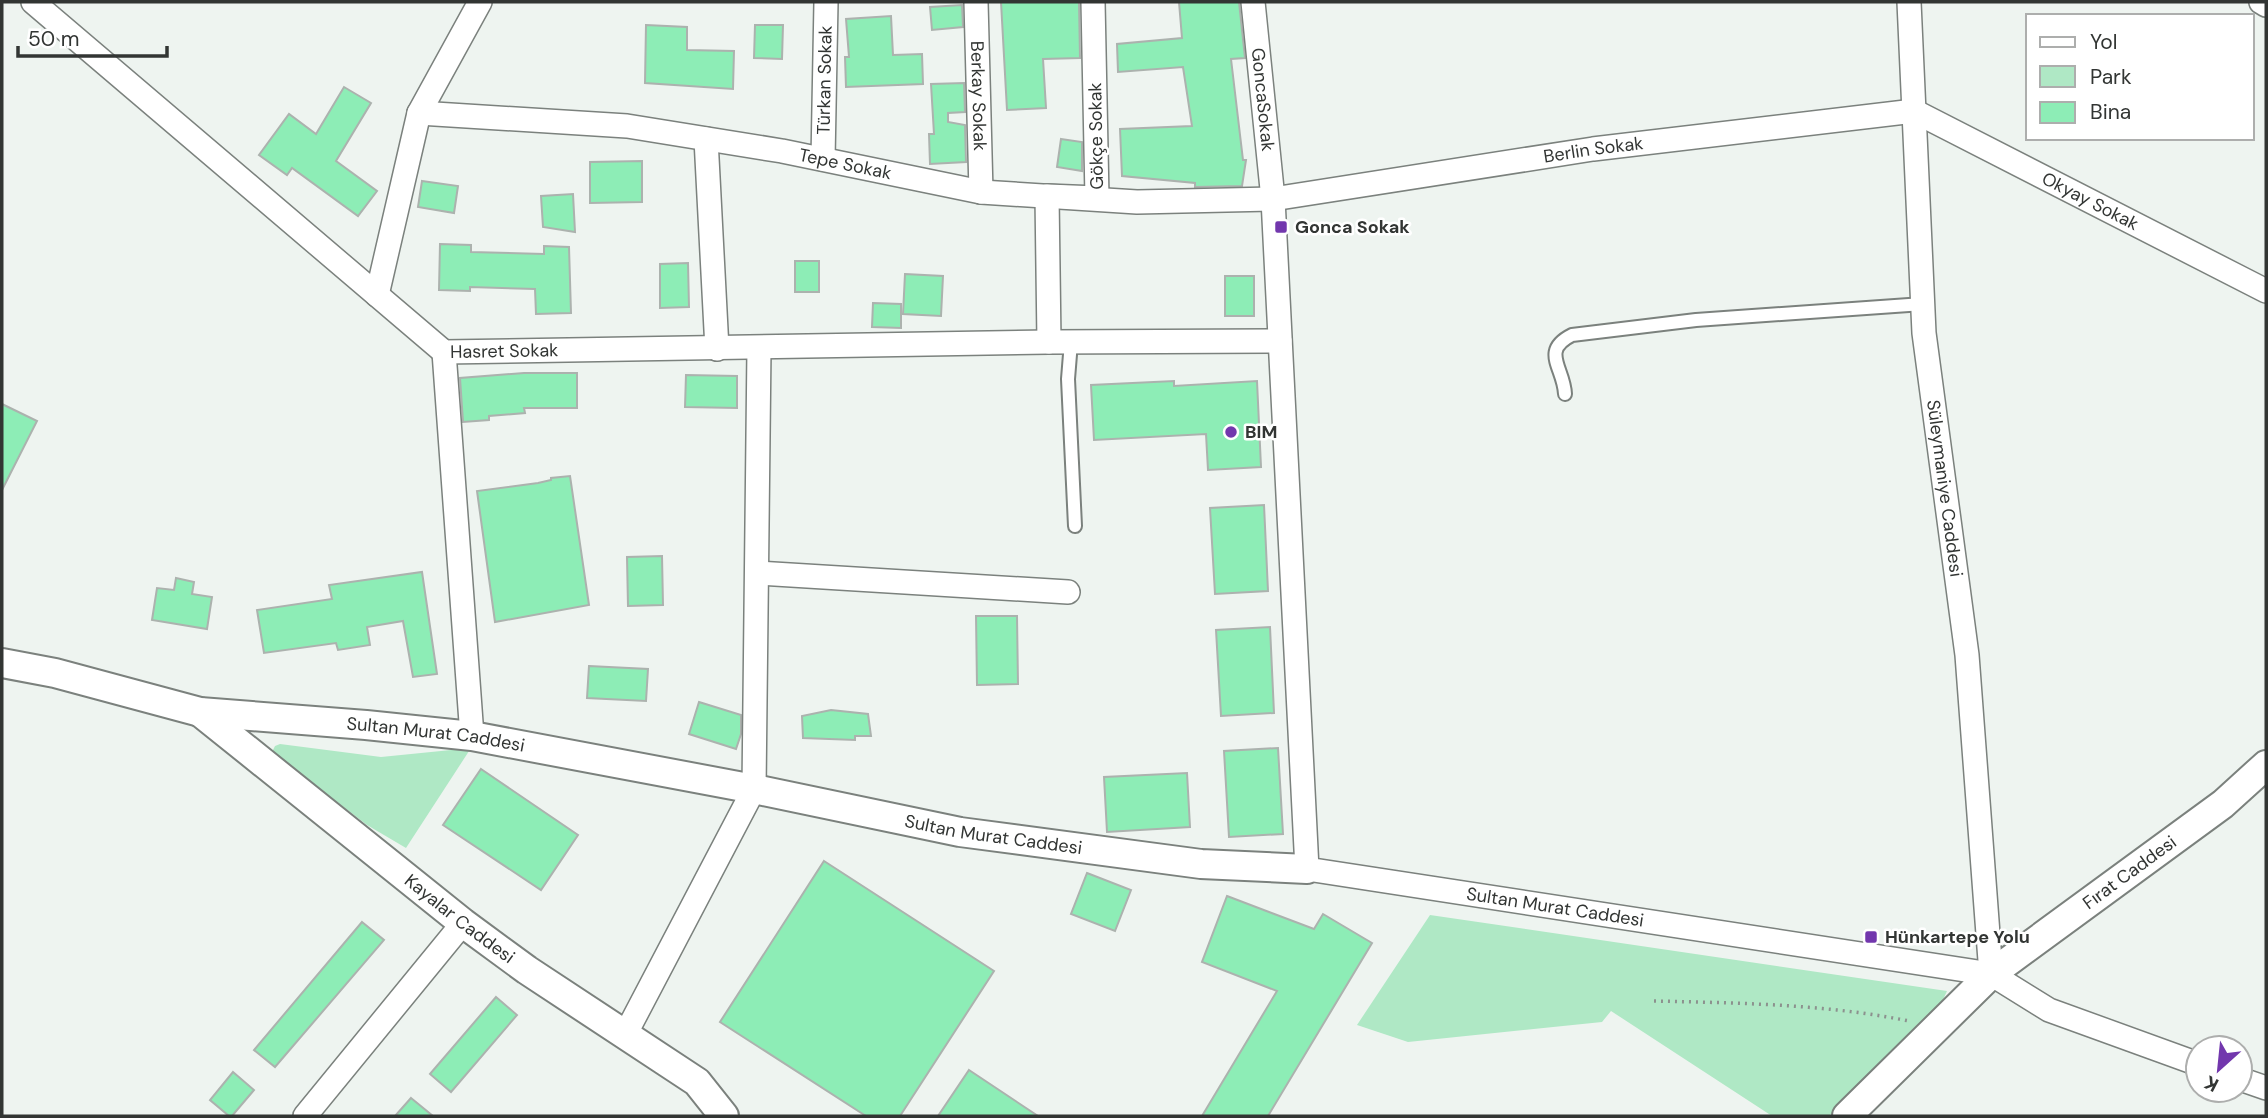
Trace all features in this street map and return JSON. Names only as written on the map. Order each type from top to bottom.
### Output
[{"type":"street","points":[[377,296],[419,113],[480,2]]},
{"type":"street","name":"Türkan Sokak","points":[[823,159],[826,2]]},
{"type":"street","name":"Berkay Sokak","points":[[976,2],[981,192]]},
{"type":"street","name":"Gökçe Sokak","points":[[1060,342],[1047,195],[1097,198],[1093,2]]},
{"type":"street","name":"GoncaSokak","points":[[1253,2],[1273,199]]},
{"type":"street","name":"Süleymaniye Caddesi","points":[[1909,2],[1924,333],[1967,655],[1991,974]]},
{"type":"street","points":[[2260,2],[2266,5]]},
{"type":"street","name":"Hasret Sokak","points":[[43,5],[444,352],[1280,341]]},
{"type":"street","name":"Berlin Sokak","points":[[1273,199],[1593,149],[1914,111]]},
{"type":"street","name":"Okyay Sokak","points":[[1914,111],[2266,291]]},
{"type":"street","name":"Tepe Sokak","points":[[419,113],[627,126],[823,159],[981,192],[1137,202],[1273,199]]},
{"type":"street","points":[[706,139],[717,349]]},
{"type":"street","points":[[1273,199],[1307,869]]},
{"type":"street","points":[[625,1035],[754,789],[759,348]]},
{"type":"street","points":[[444,352],[472,736]]},
{"type":"street","points":[[758,573],[1068,592]]},
{"type":"street","name":"Sultan Murat Caddesi","points":[[2,663],[55,673],[200,712],[366,724],[472,736],[754,789],[960,832],[1201,864],[1307,869],[1991,974]]},
{"type":"street","name":"Kayalar Caddesi","points":[[200,712],[463,923],[527,970],[697,1082],[724,1116]]},
{"type":"street","name":"Fırat Caddesi","points":[[1847,1116],[1991,974],[2223,804],[2266,765]]},
{"type":"street","points":[[305,1116],[463,923]]},
{"type":"street","points":[[1991,974],[2049,1010],[2184,1059]]},
{"type":"lane","points":[[1565,394],[1555,360],[1556,347],[1559,342],[1572,335],[1696,320],[1923,304]]},
{"type":"lane","points":[[1060,342],[1068,379],[1075,526]]},
{"type":"path","points":[[1654,1001],[1815,1008],[1920,1024],[1932,1033]]},
{"type":"green space","points":[[280,744],[381,757],[471,748],[406,848],[367,825],[272,752],[275,746]]},
{"type":"green space","points":[[1430,915],[1947,991],[1941,1004],[1829,1116],[1772,1116],[1611,1011],[1602,1022],[1408,1042],[1357,1025]]},
{"type":"building","points":[[1001,2],[1079,2],[1080,58],[1043,59],[1046,108],[1007,110]]},
{"type":"building","points":[[1179,2],[1239,2],[1245,58],[1231,59],[1243,160],[1246,160],[1242,186],[1195,187],[1195,183],[1122,176],[1120,129],[1192,126],[1183,67],[1118,72],[1117,44],[1182,38]]},
{"type":"building","points":[[962,5],[963,27],[932,30],[930,7]]},
{"type":"building","points":[[891,16],[893,55],[922,54],[923,84],[846,87],[845,57],[849,57],[846,19]]},
{"type":"building","points":[[646,25],[687,27],[687,50],[734,51],[733,89],[645,83]]},
{"type":"building","points":[[755,25],[783,25],[782,59],[754,58]]},
{"type":"building","points":[[964,83],[965,112],[948,113],[948,122],[965,125],[966,162],[930,164],[929,134],[934,134],[931,84]]},
{"type":"building","points":[[344,87],[371,103],[336,161],[377,191],[358,216],[292,168],[287,175],[259,155],[289,114],[316,134]]},
{"type":"building","points":[[1061,139],[1082,142],[1082,171],[1057,167]]},
{"type":"building","points":[[642,161],[642,202],[590,203],[590,162]]},
{"type":"building","points":[[422,181],[458,186],[454,213],[418,207]]},
{"type":"building","points":[[573,194],[575,232],[543,227],[541,196]]},
{"type":"building","points":[[440,244],[471,245],[471,252],[544,254],[544,246],[569,247],[571,313],[536,314],[535,289],[470,287],[470,291],[439,290]]},
{"type":"building","points":[[795,261],[819,261],[819,292],[795,292]]},
{"type":"building","points":[[688,263],[689,307],[660,308],[660,264]]},
{"type":"building","points":[[905,274],[943,276],[941,316],[903,314]]},
{"type":"building","points":[[1225,276],[1254,276],[1254,316],[1225,316]]},
{"type":"building","points":[[873,303],[901,304],[901,328],[872,327]]},
{"type":"building","points":[[524,373],[577,373],[577,408],[524,408],[525,413],[489,416],[489,420],[463,422],[460,378]]},
{"type":"building","points":[[686,375],[737,376],[737,408],[685,407]]},
{"type":"building","points":[[1174,381],[1174,386],[1257,381],[1261,467],[1208,470],[1206,434],[1094,440],[1091,385]]},
{"type":"building","points":[[2,404],[37,421],[2,490]]},
{"type":"building","points":[[570,476],[589,605],[495,622],[477,491]]},
{"type":"building","points":[[1264,505],[1268,591],[1215,594],[1210,508]]},
{"type":"building","points":[[662,556],[663,605],[628,606],[627,557]]},
{"type":"building","points":[[422,572],[437,674],[413,677],[403,621],[367,627],[370,645],[338,650],[336,643],[264,653],[257,610],[332,599],[329,585]]},
{"type":"building","points":[[176,578],[194,582],[192,594],[212,597],[207,629],[152,620],[157,588],[174,590]]},
{"type":"building","points":[[976,616],[1017,616],[1018,684],[977,685]]},
{"type":"building","points":[[1270,627],[1274,713],[1221,716],[1216,630]]},
{"type":"building","points":[[589,666],[648,669],[646,701],[587,698]]},
{"type":"building","points":[[699,702],[741,715],[741,734],[736,749],[689,734]]},
{"type":"building","points":[[831,710],[868,714],[871,736],[855,736],[855,740],[803,738],[802,716]]},
{"type":"building","points":[[1278,748],[1283,834],[1229,837],[1224,751]]},
{"type":"building","points":[[481,769],[578,835],[541,890],[443,825]]},
{"type":"building","points":[[1187,773],[1190,827],[1107,832],[1104,777]]},
{"type":"building","points":[[824,861],[994,971],[900,1116],[866,1116],[720,1022]]},
{"type":"building","points":[[1087,873],[1131,890],[1115,931],[1071,914]]},
{"type":"building","points":[[1227,896],[1314,929],[1323,914],[1372,943],[1268,1116],[1202,1116],[1277,991],[1202,962]]},
{"type":"building","points":[[362,922],[384,940],[275,1067],[254,1050]]},
{"type":"building","points":[[496,997],[517,1015],[451,1092],[430,1074]]},
{"type":"building","points":[[969,1070],[1038,1116],[938,1116]]},
{"type":"building","points":[[233,1072],[254,1090],[232,1116],[229,1116],[210,1100]]},
{"type":"building","points":[[411,1098],[433,1116],[395,1116]]},
{"type":"place","name":"Gonca Sokak","points":[[1281,227]]},
{"type":"place","name":"BIM","points":[[1231,432]]},
{"type":"place","name":"Hünkartepe Yolu","points":[[1871,937]]}]
